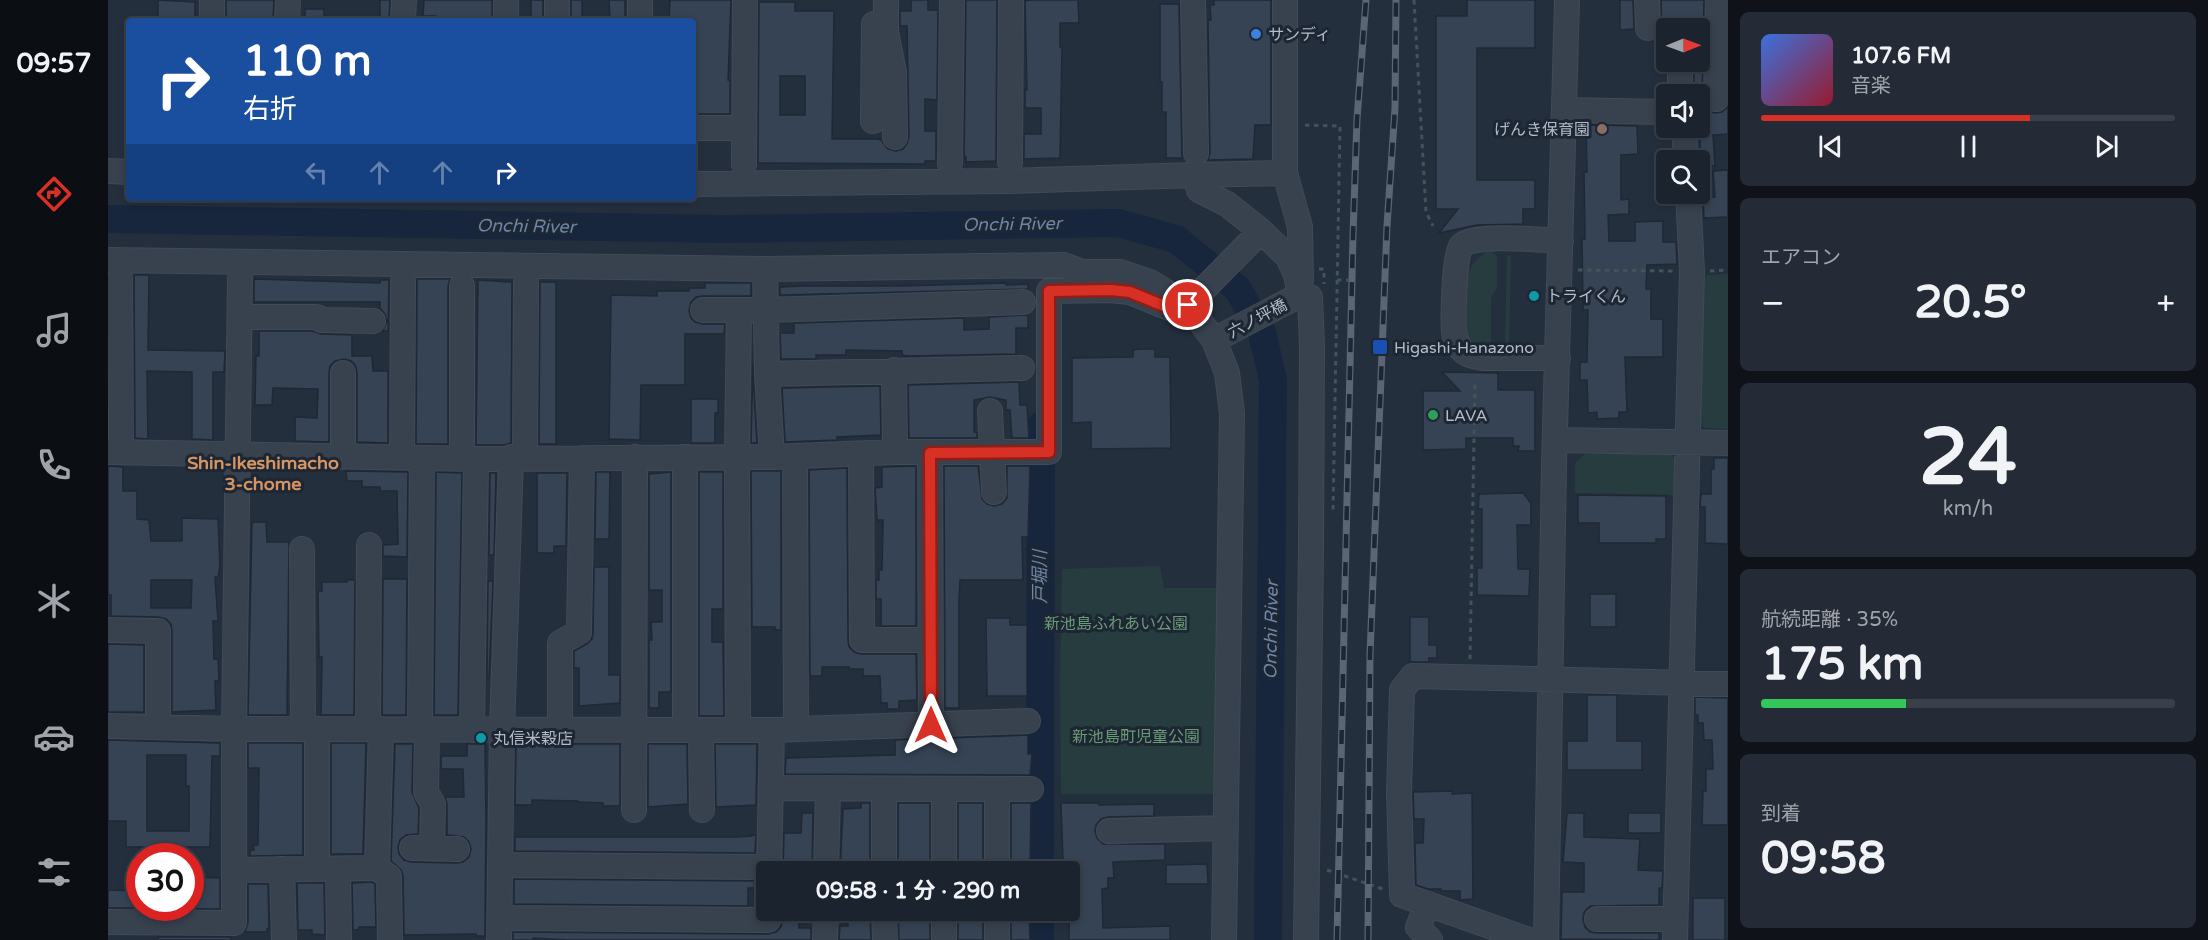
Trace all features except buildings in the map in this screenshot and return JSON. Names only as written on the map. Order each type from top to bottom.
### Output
[{"type":"street","points":[[212,0],[212,18]]},
{"type":"street","points":[[287,18],[288,0]]},
{"type":"street","points":[[403,18],[404,0]]},
{"type":"street","points":[[506,0],[506,18]]},
{"type":"street","points":[[557,0],[557,18]]},
{"type":"street","points":[[640,0],[640,18]]},
{"type":"street","points":[[744,164],[745,0]]},
{"type":"street","points":[[873,121],[874,0]]},
{"type":"street","points":[[886,0],[886,32],[894,72],[895,137]]},
{"type":"street","points":[[950,164],[952,0]]},
{"type":"street","points":[[1010,162],[1011,0]]},
{"type":"street","points":[[1194,0],[1196,164],[1199,190],[1227,204],[1261,231],[1288,257],[1296,275],[1316,294]]},
{"type":"street","points":[[1285,0],[1285,173],[1300,227],[1302,269],[1316,294],[1312,381],[1306,940]]},
{"type":"street","points":[[1546,940],[1555,440],[1567,0]]},
{"type":"street","points":[[1647,0],[1648,28]]},
{"type":"street","points":[[1710,45],[1718,0]]},
{"type":"street","points":[[1710,67],[1716,99]]},
{"type":"street","points":[[1564,110],[1656,112]]},
{"type":"street","points":[[696,128],[744,128]]},
{"type":"street","points":[[696,184],[975,182],[1196,164],[1285,173]]},
{"type":"street","points":[[108,171],[126,172]]},
{"type":"street","points":[[1598,919],[1675,930],[1692,271],[1689,204]]},
{"type":"street","points":[[1224,940],[1232,413],[1227,373],[1214,340],[1188,305],[1150,282],[1120,272],[1082,272],[1064,265],[765,269],[114,269],[115,452],[343,457],[685,458],[895,452],[1049,452],[1049,291],[1111,290],[1130,292],[1169,308],[1188,305],[1261,231]]},
{"type":"street","points":[[1558,358],[1469,355],[1460,348],[1454,334],[1456,258],[1461,246],[1471,240],[1561,241]]},
{"type":"street","points":[[765,269],[767,374],[783,456],[796,729]]},
{"type":"street","points":[[108,922],[149,932],[235,932],[234,729],[240,278]]},
{"type":"street","points":[[403,282],[426,792],[433,804],[422,848],[458,849]]},
{"type":"street","points":[[526,283],[502,730],[499,929],[768,923]]},
{"type":"street","points":[[462,286],[469,458],[472,730]]},
{"type":"street","name":"六ノ坪橋","points":[[1214,340],[1316,294]]},
{"type":"street","points":[[703,310],[1023,302]]},
{"type":"street","points":[[738,730],[739,310]]},
{"type":"street","points":[[240,317],[317,317],[321,320],[374,321]]},
{"type":"street","points":[[767,374],[1022,368]]},
{"type":"street","points":[[894,370],[895,452]]},
{"type":"street","points":[[343,457],[344,374]]},
{"type":"street","points":[[990,411],[994,492]]},
{"type":"street","points":[[1555,440],[1728,443]]},
{"type":"street","points":[[930,453],[931,725]]},
{"type":"street","points":[[861,454],[862,640],[931,640]]},
{"type":"street","points":[[634,810],[635,457]]},
{"type":"street","points":[[560,730],[560,642],[579,633],[582,458]]},
{"type":"street","points":[[685,458],[693,730],[702,810]]},
{"type":"street","points":[[369,545],[377,868]]},
{"type":"street","points":[[302,549],[310,729],[327,869],[339,940]]},
{"type":"street","points":[[108,630],[158,631],[158,726]]},
{"type":"street","points":[[1529,940],[1402,895],[1399,793],[1402,690],[1413,676],[1728,684]]},
{"type":"street","points":[[108,726],[234,729],[772,730],[1028,721]]},
{"type":"street","points":[[769,861],[772,730]]},
{"type":"street","points":[[771,788],[1031,789]]},
{"type":"street","points":[[826,861],[828,789]]},
{"type":"street","points":[[884,789],[884,861]]},
{"type":"street","points":[[944,789],[944,861]]},
{"type":"street","points":[[997,789],[997,861]]},
{"type":"street","points":[[1109,831],[1226,828]]},
{"type":"street","points":[[500,865],[756,869]]},
{"type":"street","points":[[235,870],[377,868],[389,877],[390,940]]},
{"type":"street","points":[[282,869],[284,940]]},
{"type":"street","points":[[1428,904],[1418,927],[1430,940]]},
{"type":"street","points":[[825,940],[826,921]]},
{"type":"street","points":[[885,921],[885,940]]},
{"type":"street","points":[[944,921],[944,940]]},
{"type":"street","points":[[997,921],[997,940]]},
{"type":"path","points":[[1414,0],[1426,212],[1433,226]]},
{"type":"path","points":[[1285,125],[1341,126],[1333,515]]},
{"type":"path","points":[[1324,269],[1316,294],[1337,291]]},
{"type":"path","points":[[1576,270],[1728,270]]},
{"type":"path","points":[[1337,280],[1348,280]]},
{"type":"path","points":[[1470,677],[1475,382]]},
{"type":"path","points":[[1326,870],[1402,895]]},
{"type":"green space","points":[[1486,252],[1492,252],[1497,256],[1497,288],[1491,298],[1491,343],[1486,348],[1479,348],[1470,340],[1465,329],[1466,289],[1470,269]]},
{"type":"green space","points":[[1509,255],[1511,257],[1509,343],[1507,345],[1505,343],[1507,257]]},
{"type":"green space","points":[[1728,274],[1728,429],[1705,428],[1696,421],[1698,284],[1707,275]]},
{"type":"green space","points":[[1585,454],[1671,454],[1679,465],[1678,495],[1575,493],[1575,463]]},
{"type":"green space","points":[[1160,566],[1164,588],[1225,588],[1221,794],[1061,794],[1062,569]]},
{"type":"waterway","name":"Onchi River","points":[[108,219],[726,229],[1118,223],[1176,239],[1238,289],[1262,333],[1273,380],[1268,940]]},
{"type":"waterway","name":"戸堀川","points":[[1040,861],[1041,426]]},
{"type":"waterway","name":"戸堀川","points":[[1040,921],[1040,940]]},
{"type":"railway","points":[[1337,940],[1353,235],[1357,119],[1366,0]]},
{"type":"railway","points":[[1368,940],[1370,655],[1387,226],[1395,108],[1396,0]]},
{"type":"place","name":"サンディ","points":[[1256,34]]},
{"type":"place","name":"げんき保育園","points":[[1602,129]]},
{"type":"place","name":"トライくん","points":[[1534,296]]},
{"type":"place","name":"Higashi-Hanazono","points":[[1380,347]]},
{"type":"place","name":"LAVA","points":[[1433,415]]},
{"type":"place","name":"丸信米穀店","points":[[481,738]]},
{"type":"district","name":"Shin-Ikeshimacho 3-chome","points":[[263,473]]},
{"type":"route","points":[[931,725],[930,453],[1049,452],[1049,291],[1111,290],[1130,292],[1169,308],[1188,305]]},
{"type":"park label","name":"新池島ふれあい公園","points":[[1116,623]]},
{"type":"park label","name":"新池島町児童公園","points":[[1136,736]]}]
